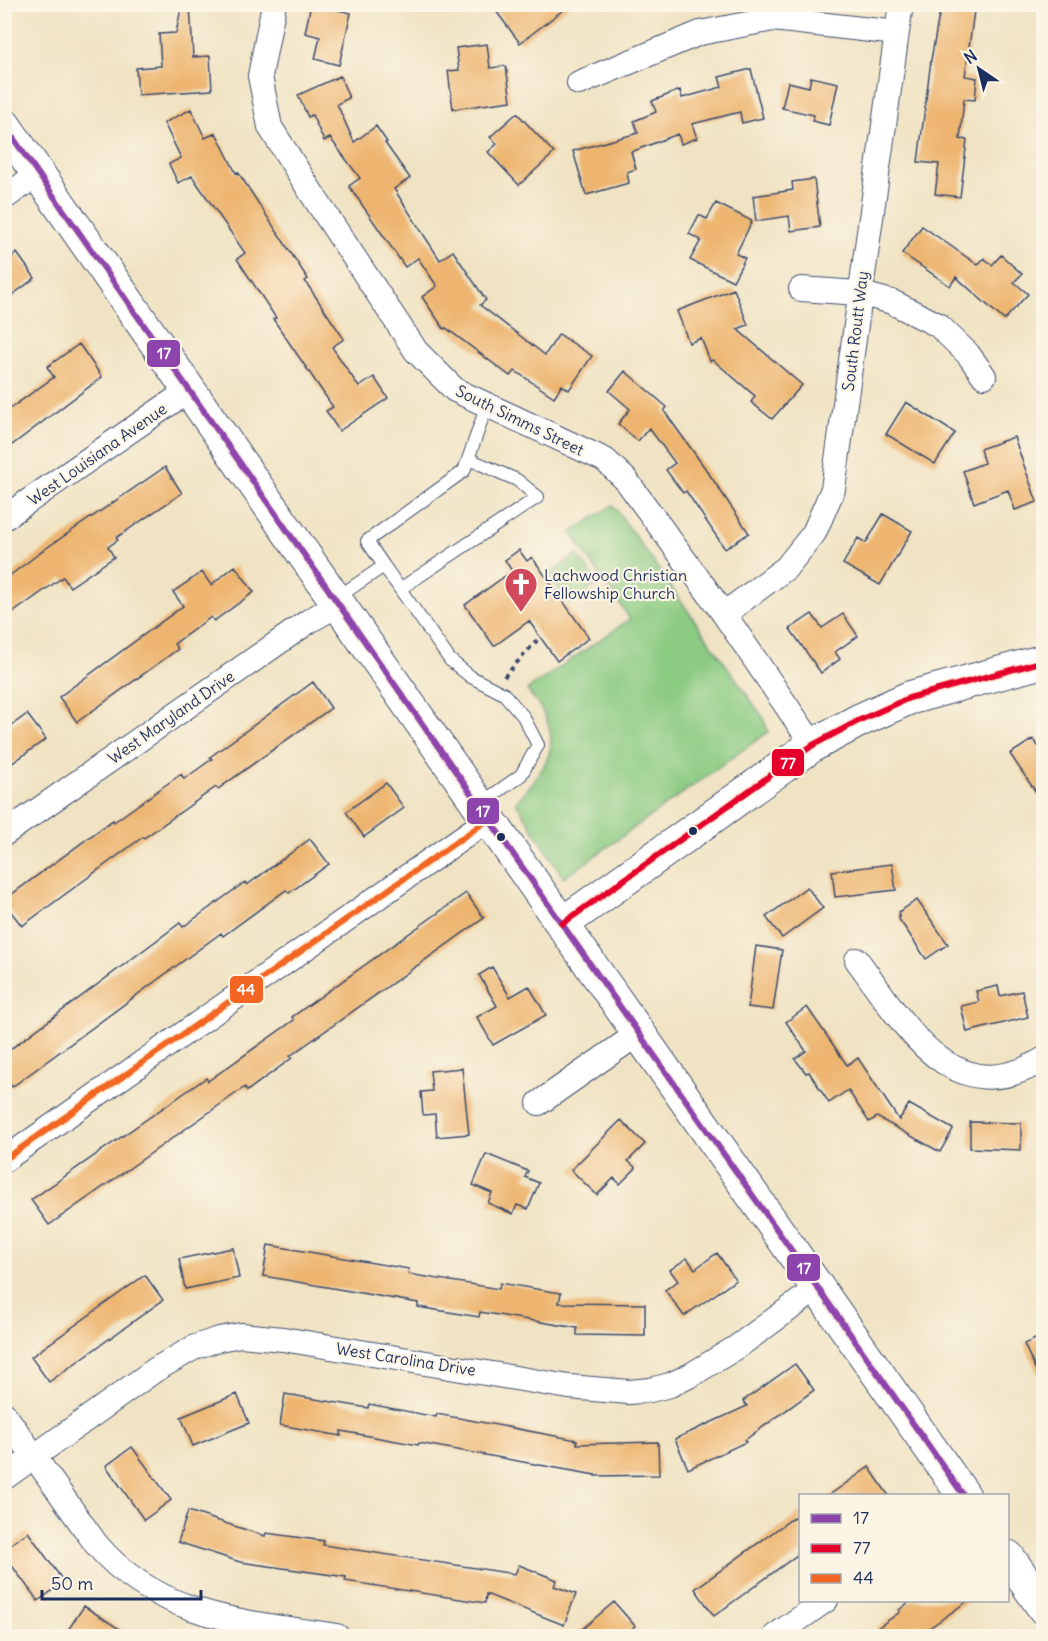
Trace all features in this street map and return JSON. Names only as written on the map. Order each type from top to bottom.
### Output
[{"type":"main road","points":[[4,125],[963,1494]]},
{"type":"main road","points":[[562,924],[650,864],[813,745],[909,698],[1044,661]]},
{"type":"main road","points":[[1009,1558],[1044,1608]]},
{"type":"street","name":"South Simms Street","points":[[274,4],[260,76],[270,127],[416,351],[455,390],[604,460],[626,480],[724,614],[813,745]]},
{"type":"street","name":"South Routt Way","points":[[724,614],[786,568],[814,533],[833,489],[901,4]]},
{"type":"street","points":[[579,83],[700,33],[773,19],[897,33]]},
{"type":"street","points":[[4,198],[38,174]]},
{"type":"street","points":[[801,290],[859,293],[892,302],[938,325],[968,354],[984,376]]},
{"type":"street","name":"West Louisiana Avenue","points":[[4,518],[189,390]]},
{"type":"street","name":"West Maryland Drive","points":[[4,834],[337,601]]},
{"type":"street","points":[[4,1160],[484,812]]},
{"type":"street","points":[[857,960],[910,1032],[938,1060],[973,1074],[990,1076],[1025,1070],[1044,1059]]},
{"type":"street","points":[[539,1103],[639,1033]]},
{"type":"street","name":"West Carolina Drive","points":[[4,1478],[162,1366],[195,1347],[219,1339],[241,1335],[283,1339],[569,1386],[629,1392],[670,1385],[691,1375],[737,1347],[819,1287]]},
{"type":"street","points":[[4,1414],[102,1552],[146,1586],[188,1608],[217,1617],[337,1636]]},
{"type":"street","points":[[776,1636],[823,1602]]},
{"type":"lane","points":[[484,812],[521,775],[538,745],[523,716],[504,694],[471,677],[450,660],[367,541],[464,471],[487,405]]},
{"type":"lane","points":[[400,589],[538,496],[517,480],[469,459]]},
{"type":"lane","points":[[337,601],[384,566]]},
{"type":"path","points":[[494,689],[540,637]]},
{"type":"green space","points":[[613,505],[763,717],[768,732],[564,878],[516,802],[539,774],[550,748],[551,735],[547,721],[527,690],[630,619],[571,533]]},
{"type":"green space","points":[[577,554],[598,584],[569,603],[549,575]]},
{"type":"building","points":[[182,4],[190,4],[193,57],[210,56],[212,90],[138,95],[136,68],[161,66],[159,34],[176,33]]},
{"type":"building","points":[[311,4],[351,13],[339,65],[315,59],[320,37],[305,33]]},
{"type":"building","points":[[504,4],[571,4],[520,43],[496,11]]},
{"type":"building","points":[[941,4],[975,4],[965,76],[977,78],[975,100],[964,99],[960,139],[967,140],[960,197],[935,194],[939,164],[918,162],[931,60]]},
{"type":"building","points":[[487,44],[490,68],[506,66],[511,101],[453,109],[448,71],[459,70],[456,48]]},
{"type":"building","points":[[751,69],[763,118],[742,123],[740,112],[692,124],[697,138],[681,144],[678,134],[631,152],[636,169],[627,172],[629,183],[586,195],[573,151],[638,133],[634,121],[656,112],[652,101],[680,90],[682,98],[722,87],[719,77]]},
{"type":"building","points":[[340,76],[349,98],[337,104],[354,142],[376,126],[410,178],[394,189],[440,260],[453,251],[486,300],[480,305],[545,355],[559,334],[592,356],[569,390],[562,385],[554,397],[515,371],[510,376],[446,328],[444,329],[422,297],[437,286],[418,258],[405,267],[349,186],[360,178],[330,138],[324,141],[312,115],[308,117],[298,95]]},
{"type":"building","points":[[811,77],[838,83],[829,125],[812,121],[814,115],[782,108],[788,82],[809,87]]},
{"type":"building","points":[[191,109],[205,138],[216,133],[236,173],[238,172],[308,279],[305,281],[344,339],[332,347],[359,387],[374,377],[388,398],[339,431],[326,411],[333,407],[273,319],[276,318],[237,259],[245,253],[192,176],[178,183],[169,164],[181,158],[164,123]]},
{"type":"building","points":[[517,113],[554,153],[519,185],[488,152],[497,144],[490,137]]},
{"type":"building","points":[[814,179],[820,227],[791,231],[789,216],[756,221],[753,196],[793,190],[792,182]]},
{"type":"building","points":[[716,203],[752,221],[736,254],[745,258],[733,281],[690,260],[701,240],[689,234],[699,215],[707,219]]},
{"type":"building","points":[[922,226],[978,265],[984,258],[992,265],[1001,255],[1022,274],[1014,282],[1028,294],[1004,320],[956,277],[950,286],[902,253]]},
{"type":"building","points":[[17,253],[35,278],[4,301],[4,262]]},
{"type":"building","points":[[734,289],[748,325],[737,329],[802,385],[772,419],[751,402],[755,396],[713,360],[710,361],[701,338],[689,343],[677,311]]},
{"type":"building","points":[[79,344],[102,377],[4,451],[4,413],[54,377],[47,367]]},
{"type":"building","points":[[625,371],[667,407],[664,411],[749,533],[725,549],[686,491],[683,493],[666,470],[675,463],[649,428],[638,441],[618,424],[630,409],[609,391]]},
{"type":"building","points":[[906,402],[955,433],[935,464],[886,434]]},
{"type":"building","points":[[1014,437],[1037,502],[1015,510],[1008,490],[974,503],[963,471],[984,463],[980,449]]},
{"type":"building","points":[[165,467],[182,493],[116,538],[118,540],[108,547],[114,557],[70,587],[63,577],[4,619],[4,580],[45,549]]},
{"type":"building","points":[[883,514],[912,531],[880,585],[843,564],[858,538],[866,543]]},
{"type":"building","name":"Lachwood Christian Fellowship Church","points":[[519,550],[527,561],[532,557],[589,638],[557,661],[529,621],[494,646],[465,605],[512,571],[505,560]]},
{"type":"building","points":[[235,566],[254,592],[214,621],[211,617],[174,644],[178,649],[77,722],[59,697],[183,606],[173,592],[202,572],[211,585]]},
{"type":"building","points":[[812,614],[822,628],[843,614],[858,636],[835,652],[840,659],[821,673],[790,629]]},
{"type":"building","points":[[313,682],[331,708],[218,789],[216,787],[143,837],[22,926],[4,903],[4,900],[113,820],[114,822],[181,774],[184,779],[212,759],[210,757]]},
{"type":"building","points":[[27,714],[46,739],[4,769],[4,731]]},
{"type":"building","points":[[1033,739],[1044,754],[1044,804],[1010,754]]},
{"type":"building","points":[[386,783],[404,808],[364,837],[346,812]]},
{"type":"building","points":[[310,839],[329,864],[289,893],[286,890],[223,936],[221,933],[12,1087],[4,1076],[4,1054],[180,923],[183,927],[245,882],[247,885]]},
{"type":"building","points":[[892,864],[896,890],[835,897],[832,871]]},
{"type":"building","points":[[807,887],[823,908],[782,938],[766,917]]},
{"type":"building","points":[[466,893],[484,918],[290,1056],[292,1058],[247,1091],[245,1087],[49,1225],[31,1200],[206,1078],[208,1081],[294,1020],[292,1017]]},
{"type":"building","points":[[917,900],[948,944],[926,959],[899,919],[899,912]]},
{"type":"building","points":[[756,946],[782,950],[773,1010],[748,1007]]},
{"type":"building","points":[[492,967],[510,997],[529,986],[546,1015],[493,1045],[477,1017],[497,1006],[479,975]]},
{"type":"building","points":[[998,986],[1000,996],[1022,991],[1028,1017],[967,1032],[961,1006],[979,1002],[976,991]]},
{"type":"building","points":[[807,1007],[847,1065],[858,1058],[899,1120],[909,1104],[953,1129],[940,1152],[877,1117],[869,1122],[848,1090],[829,1103],[809,1072],[806,1073],[795,1059],[806,1051],[786,1022]]},
{"type":"building","points":[[462,1068],[469,1134],[437,1137],[435,1114],[423,1115],[421,1092],[432,1091],[430,1071]]},
{"type":"building","points":[[621,1120],[645,1144],[628,1161],[636,1168],[620,1184],[614,1178],[597,1195],[571,1170]]},
{"type":"building","points":[[970,1122],[1021,1123],[1021,1150],[970,1148]]},
{"type":"building","points":[[486,1154],[528,1171],[525,1177],[539,1183],[528,1209],[517,1205],[513,1214],[488,1203],[492,1193],[473,1185]]},
{"type":"building","points":[[268,1245],[409,1269],[408,1274],[499,1289],[500,1283],[561,1293],[559,1303],[645,1304],[645,1336],[577,1335],[577,1328],[480,1312],[479,1317],[418,1307],[418,1303],[263,1276]]},
{"type":"building","points":[[233,1248],[239,1278],[185,1289],[179,1259]]},
{"type":"building","points":[[717,1253],[736,1280],[684,1316],[665,1290],[678,1281],[670,1270],[687,1258],[695,1269]]},
{"type":"building","points":[[145,1275],[163,1300],[49,1382],[31,1357]]},
{"type":"building","points":[[1044,1335],[1044,1388],[1024,1344]]},
{"type":"building","points":[[795,1364],[814,1390],[745,1440],[746,1442],[688,1469],[675,1439],[747,1406],[743,1401]]},
{"type":"building","points":[[237,1394],[249,1423],[193,1446],[181,1417]]},
{"type":"building","points":[[285,1394],[368,1408],[369,1404],[436,1417],[437,1414],[577,1440],[577,1444],[658,1442],[659,1475],[595,1476],[419,1443],[418,1445],[341,1431],[341,1436],[280,1425]]},
{"type":"building","points":[[132,1447],[171,1500],[144,1520],[106,1466]]},
{"type":"building","points":[[869,1467],[888,1494],[831,1494]]},
{"type":"building","points":[[188,1511],[265,1536],[266,1533],[324,1541],[323,1545],[515,1574],[519,1565],[557,1580],[554,1586],[576,1594],[564,1625],[486,1594],[485,1603],[345,1581],[346,1577],[240,1562],[178,1542]]},
{"type":"building","points":[[799,1513],[799,1553],[714,1616],[695,1589]]},
{"type":"building","points":[[28,1532],[64,1582],[38,1601],[4,1555],[4,1549]]},
{"type":"building","points":[[614,1602],[635,1626],[622,1636],[574,1636]]},
{"type":"building","points":[[909,1602],[966,1602],[918,1636],[866,1636],[900,1612],[899,1610]]},
{"type":"building","points":[[84,1606],[130,1636],[64,1636]]},
{"type":"transit line","name":"17","points":[[4,125],[963,1494]]},
{"type":"transit line","name":"77","points":[[562,924],[813,745],[909,698],[1044,661]]},
{"type":"transit line","name":"44","points":[[4,1160],[489,819]]},
{"type":"place","name":"Lachwood Christian Fellowship Church","points":[[521,613]]}]
